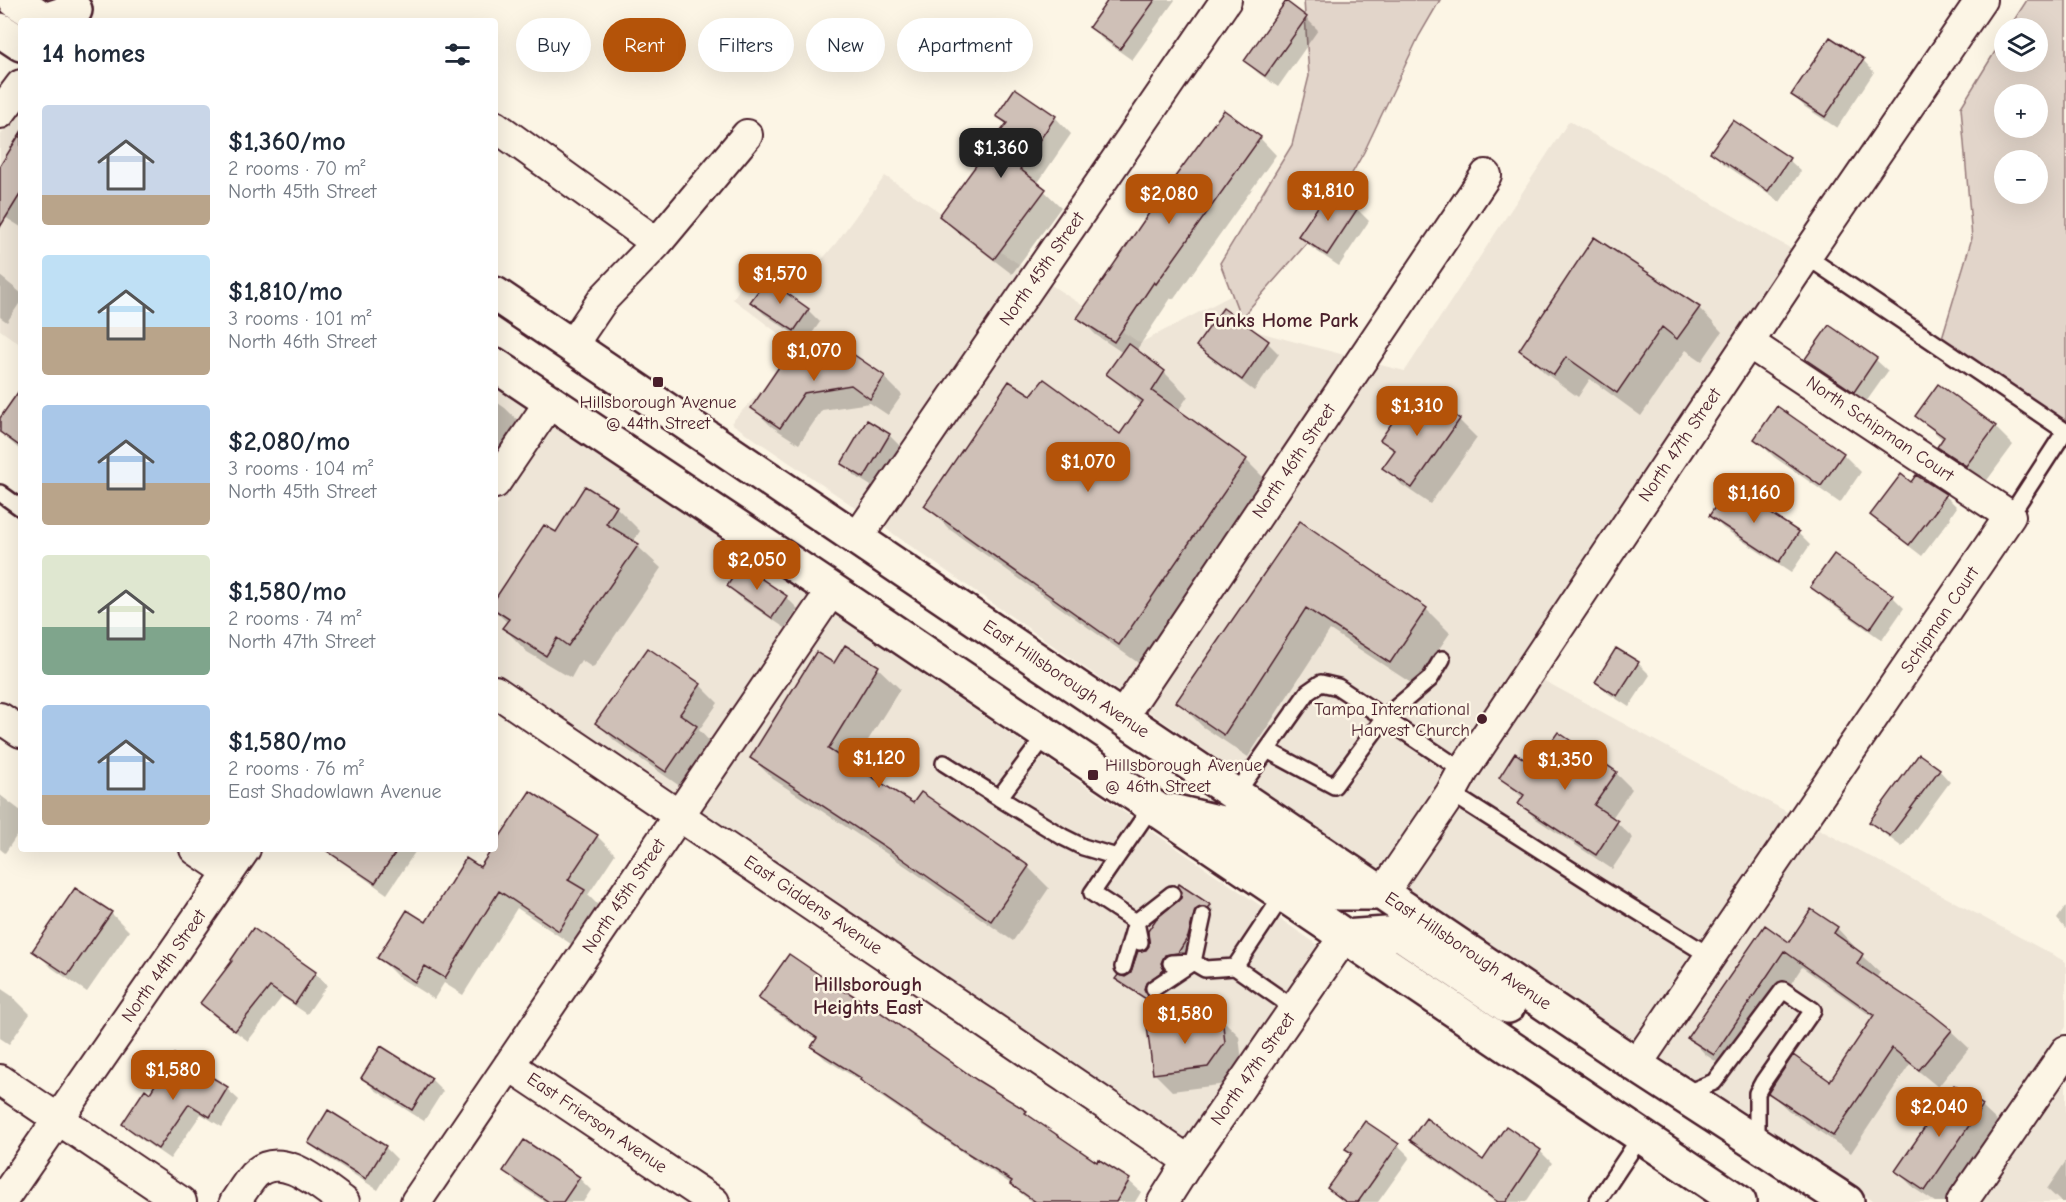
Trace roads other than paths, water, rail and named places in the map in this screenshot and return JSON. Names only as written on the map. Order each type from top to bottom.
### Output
[{"type":"main road","points":[[15,0],[42,18]]},
{"type":"main road","points":[[51,18],[75,10]]},
{"type":"main road","points":[[0,30],[18,42]]},
{"type":"main road","name":"East Hillsborough Avenue","points":[[498,296],[1636,1065],[1847,1202]]},
{"type":"main road","points":[[498,367],[1641,1136],[1732,1200]]},
{"type":"main road","points":[[1152,806],[1226,824],[1338,893],[1383,893]]},
{"type":"main road","points":[[1344,937],[1400,933],[1564,1043],[1636,1065]]},
{"type":"street","name":"North 45th Street","points":[[857,538],[1226,0]]},
{"type":"street","name":"North 47th Street","points":[[1383,893],[1806,256],[1981,0]]},
{"type":"street","points":[[0,113],[18,89]]},
{"type":"street","points":[[498,128],[657,243]]},
{"type":"street","points":[[572,345],[604,298],[657,243],[747,135]]},
{"type":"street","name":"North 46th Street","points":[[1122,717],[1486,175]]},
{"type":"street","name":"North Schipman Court","points":[[1749,342],[2010,516]]},
{"type":"street","points":[[498,479],[550,402]]},
{"type":"street","name":"Schipman Court","points":[[1636,1065],[2010,516]]},
{"type":"street","name":"North 45th Street","points":[[416,1202],[832,590]]},
{"type":"street","name":"East Giddens Avenue","points":[[498,693],[1189,1161]]},
{"type":"street","points":[[0,718],[18,730]]},
{"type":"street","points":[[206,852],[237,861]]},
{"type":"street","name":"North 44th Street","points":[[1,1202],[237,861]]},
{"type":"street","name":"North 47th Street","points":[[1163,1202],[1344,937]]},
{"type":"street","points":[[1962,1202],[2066,1051]]},
{"type":"street","name":"East Frierson Avenue","points":[[509,1065],[714,1202]]},
{"type":"street","points":[[0,1080],[182,1202]]},
{"type":"street","points":[[235,1202],[255,1173],[275,1165],[292,1167],[344,1202]]},
{"type":"lane","name":"Schipman Court","points":[[1806,256],[2065,431],[2010,516]]},
{"type":"lane","points":[[0,493],[18,506]]},
{"type":"lane","points":[[1267,750],[1334,786],[1385,717],[1430,680],[1443,659]]},
{"type":"lane","points":[[1236,794],[1308,692],[1321,683],[1338,687],[1385,717],[1457,782],[1598,887],[1710,956]]},
{"type":"lane","points":[[999,798],[1046,735]]},
{"type":"lane","points":[[944,763],[1063,837],[1083,847],[1117,857]]},
{"type":"lane","points":[[1152,806],[1092,892],[1136,922],[1156,919]]},
{"type":"lane","points":[[1123,967],[1136,922],[1172,894]]},
{"type":"lane","points":[[1235,967],[1283,895]]},
{"type":"lane","points":[[1154,988],[1193,962],[1203,915]]},
{"type":"lane","points":[[1136,922],[1140,942]]},
{"type":"lane","points":[[1186,940],[1193,962]]},
{"type":"lane","points":[[1171,963],[1193,962],[1205,969],[1235,967],[1295,1009]]},
{"type":"lane","points":[[1682,1095],[1714,1082],[1784,990],[1813,1010],[1757,1093],[1757,1143]]},
{"type":"lane","points":[[1597,1202],[1641,1136]]},
{"type":"place","name":"Hillsborough Avenue @ 44th Street","points":[[658,382]]},
{"type":"place","name":"Tampa International Harvest Church","points":[[1482,719]]},
{"type":"place","name":"Hillsborough Avenue @ 46th Street","points":[[1093,775]]},
{"type":"district","name":"Funks Home Park","points":[[1281,320]]},
{"type":"district","name":"Hillsborough Heights East","points":[[868,996]]}]
